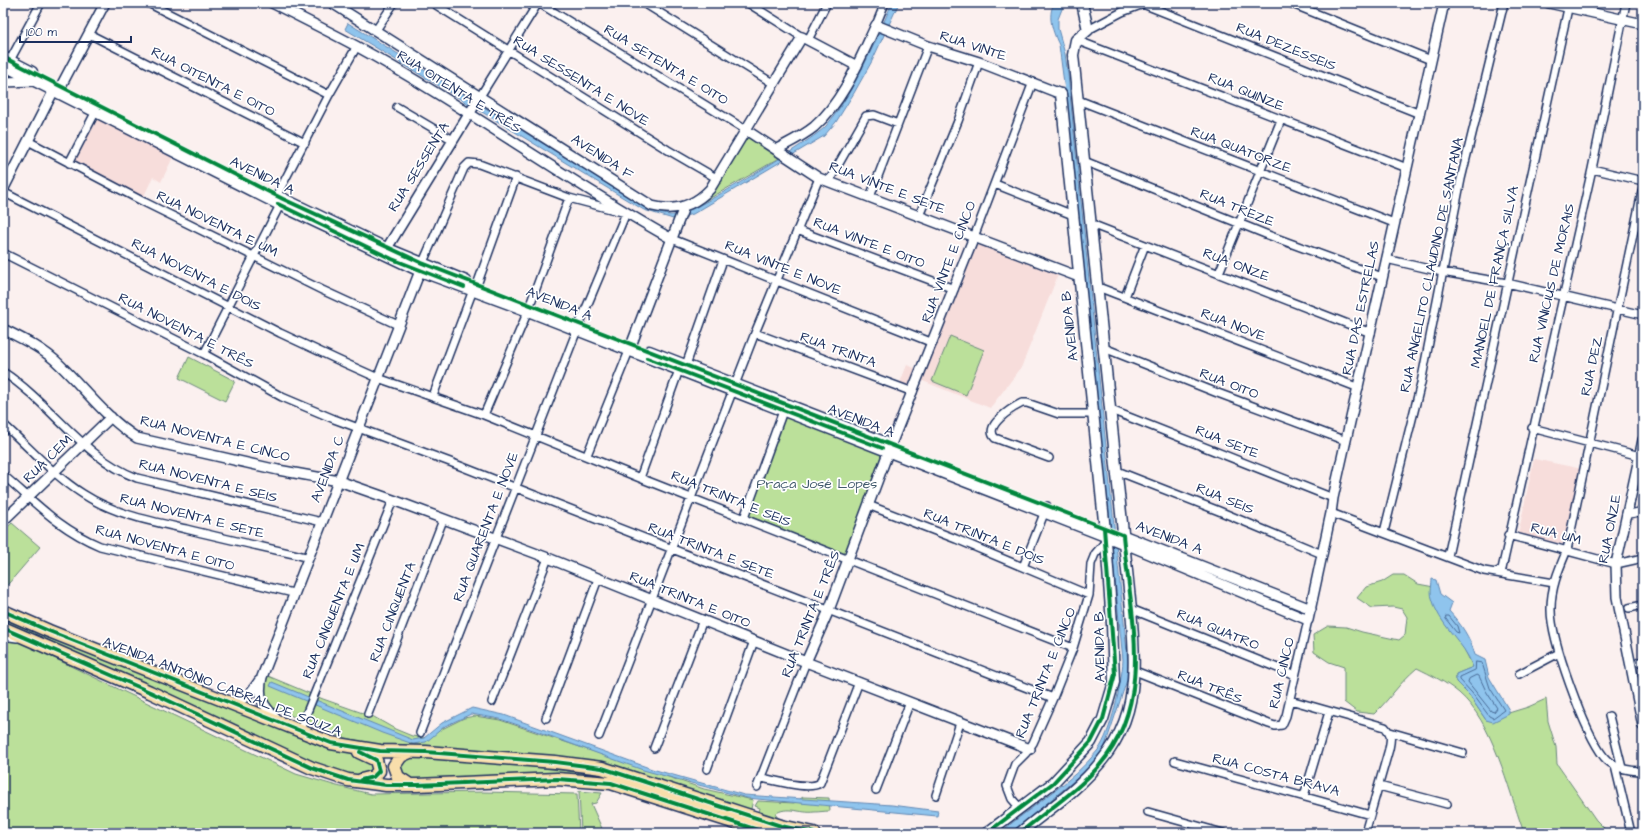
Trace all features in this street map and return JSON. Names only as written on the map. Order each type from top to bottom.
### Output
[{"type":"highway","name":"AVENIDA ANTÔNIO CABRAL DE SOUZA","points":[[3,611],[49,631],[232,703],[299,732],[345,747],[555,762],[602,768],[781,826],[814,833]]},
{"type":"highway","name":"AVENIDA ANTÔNIO CABRAL DE SOUZA","points":[[3,628],[150,692],[312,768],[358,781],[386,785],[557,779],[610,783],[750,830],[768,833]]},
{"type":"highway","points":[[345,747],[371,756],[378,766],[379,770],[373,777],[358,781]]},
{"type":"highway","points":[[410,752],[398,759],[394,770],[400,779],[410,785]]},
{"type":"main road","points":[[1020,833],[1084,781],[1109,752],[1125,724],[1134,684],[1135,671],[1131,610],[1122,538],[1111,410],[1073,55],[1076,40],[1088,30],[1082,3]]},
{"type":"main road","name":"AVENIDA A","points":[[6,62],[37,81],[57,88],[96,111],[278,200],[421,267],[890,448],[1046,509],[1105,534],[1122,538]]},
{"type":"main road","name":"AVENIDA A","points":[[6,62],[278,200]]},
{"type":"main road","points":[[1062,94],[1078,100]]},
{"type":"main road","name":"AVENIDA B","points":[[987,833],[1053,783],[1091,742],[1103,719],[1115,674],[1105,534],[1092,414],[1062,94]]},
{"type":"main road","name":"AVENIDA A","points":[[734,388],[783,411],[890,448]]},
{"type":"street","points":[[6,62],[41,3]]},
{"type":"street","points":[[3,191],[28,141],[105,3]]},
{"type":"street","points":[[148,3],[329,95]]},
{"type":"street","name":"RUA OITENTA E TRÊS","points":[[272,3],[357,46],[470,112],[626,213]]},
{"type":"street","name":"AVENIDA F","points":[[332,3],[652,206],[663,209],[683,209],[704,195],[718,179],[774,84],[827,3]]},
{"type":"street","points":[[376,30],[394,3]]},
{"type":"street","name":"RUA SESSENTA E NOVE","points":[[433,3],[508,51],[718,179]]},
{"type":"street","points":[[480,97],[538,3]]},
{"type":"street","name":"RUA SETENTA E OITO","points":[[538,3],[778,150]]},
{"type":"street","points":[[644,3],[774,84]]},
{"type":"street","points":[[748,3],[805,38],[857,66]]},
{"type":"street","points":[[778,150],[820,122],[828,112],[857,66],[885,3]]},
{"type":"street","points":[[1290,3],[1431,60]]},
{"type":"street","name":"RUA DAS ESTRELAS","points":[[1308,620],[1332,513],[1333,498],[1359,388],[1382,277],[1444,3]]},
{"type":"street","name":"RUA ANGELITO CLAUDINO DE SANTANA","points":[[1384,532],[1421,384],[1442,272],[1462,179],[1504,3]]},
{"type":"street","points":[[1549,3],[1569,5],[1643,24]]},
{"type":"street","name":"RUA VINICIUS DE MORAIS","points":[[1499,571],[1592,169],[1626,3]]},
{"type":"street","points":[[1088,30],[1122,12],[1145,4]]},
{"type":"street","name":"RUA DEZESSEIS","points":[[1145,4],[1420,114]]},
{"type":"street","name":"MANOEL DE FRANÇA SILVA","points":[[1448,556],[1569,5]]},
{"type":"street","name":"RUA VINTE","points":[[876,26],[928,46],[979,62],[1062,94]]},
{"type":"street","name":"RUA OITENTA E OITO","points":[[88,34],[305,143]]},
{"type":"street","name":"RUA QUINZE","points":[[1076,40],[1407,168]]},
{"type":"street","points":[[204,354],[254,256],[305,143],[329,95],[357,46]]},
{"type":"street","points":[[870,197],[928,46]]},
{"type":"street","points":[[918,216],[958,121],[979,62]]},
{"type":"street","points":[[3,82],[37,81]]},
{"type":"street","name":"RUA VINTE E CINCO","points":[[890,448],[995,184],[1032,82]]},
{"type":"street","name":"RUA SESSENTA","points":[[385,251],[480,97]]},
{"type":"street","name":"RUA QUATORZE","points":[[1078,100],[1394,223]]},
{"type":"street","points":[[397,107],[453,140]]},
{"type":"street","points":[[69,163],[96,111]]},
{"type":"street","points":[[829,181],[866,116],[874,114],[898,124]]},
{"type":"street","points":[[1219,274],[1281,120]]},
{"type":"street","name":"RUA NOVENTA E UM","points":[[28,141],[322,290],[398,325]]},
{"type":"street","name":"RUA VINTE E SETE","points":[[778,150],[819,178],[1079,277]]},
{"type":"street","name":"RUA TREZE","points":[[1084,161],[1382,277]]},
{"type":"street","points":[[421,267],[464,168],[467,164],[472,162],[516,177],[569,198],[626,213]]},
{"type":"street","points":[[1592,169],[1643,181]]},
{"type":"street","points":[[432,396],[516,177]]},
{"type":"street","points":[[600,736],[754,333],[819,178]]},
{"type":"street","points":[[995,184],[1073,215]]},
{"type":"street","name":"RUA DEZ","points":[[1619,767],[1605,757],[1593,738],[1559,653],[1551,622],[1550,607],[1554,583],[1567,550],[1643,187]]},
{"type":"street","name":"RUA NOVENTA E DOIS","points":[[3,191],[280,333],[378,378]]},
{"type":"street","points":[[484,415],[529,308],[569,198]]},
{"type":"street","points":[[587,455],[631,348],[683,209]]},
{"type":"street","name":"RUA VINTE E NOVE","points":[[626,213],[672,239],[933,343]]},
{"type":"street","name":"RUA QUARENTA E NOVE","points":[[420,732],[517,488],[535,435],[626,213]]},
{"type":"street","name":"RUA ONZE","points":[[1091,224],[1371,333]]},
{"type":"street","name":"RUA VINTE E OITO","points":[[797,230],[954,289]]},
{"type":"street","points":[[1125,297],[1145,245]]},
{"type":"street","name":"RUA NOVENTA E TRÊS","points":[[3,253],[204,354],[282,397],[359,428]]},
{"type":"street","points":[[1386,259],[1442,272],[1507,284],[1643,315]]},
{"type":"street","points":[[640,478],[723,260]]},
{"type":"street","name":"AVENIDA C","points":[[262,677],[293,593],[339,481],[421,267]]},
{"type":"street","name":"RUA NOVE","points":[[1098,287],[1359,388]]},
{"type":"street","name":"RUA NOVENTA E CINCO","points":[[3,329],[42,351],[59,364],[124,430],[137,438],[278,470],[339,481]]},
{"type":"street","name":"RUA TRINTA","points":[[754,333],[913,392]]},
{"type":"street","name":"RUA OITO","points":[[1104,348],[1346,441]]},
{"type":"street","name":"RUA NOVENTA E SEIS","points":[[3,372],[33,394],[84,444],[109,465],[138,478],[322,522]]},
{"type":"street","name":"RUA TRINTA E SEIS","points":[[378,378],[484,415],[587,455],[640,478],[924,588],[1073,648]]},
{"type":"street","points":[[1049,458],[995,438],[992,434],[992,430],[996,422],[1018,405],[1027,403],[1059,414],[1092,414]]},
{"type":"street","name":"RUA SETE","points":[[1111,410],[1333,498]]},
{"type":"street","points":[[744,518],[783,411]]},
{"type":"street","name":"RUA CEM","points":[[3,521],[111,417]]},
{"type":"street","name":"RUA NOVENTA E SETE","points":[[3,424],[55,472],[82,493],[104,506],[123,513],[307,557]]},
{"type":"street","name":"RUA TRINTA E SETE","points":[[359,428],[517,488],[671,550],[1053,698]]},
{"type":"street","points":[[1532,428],[1641,455]]},
{"type":"street","name":"RUA ONZE","points":[[1643,440],[1641,455],[1626,515],[1616,564],[1617,597],[1643,726]]},
{"type":"street","name":"RUA TRINTA E TRÊS","points":[[757,787],[806,662],[829,610],[890,448]]},
{"type":"street","name":"RUA SEIS","points":[[1117,471],[1220,511],[1322,554]]},
{"type":"street","name":"RUA NOVENTA E OITO","points":[[3,475],[55,522],[72,533],[100,546],[293,593]]},
{"type":"street","name":"RUA TRINTA E OITO","points":[[339,481],[548,558],[651,601],[703,620],[960,723],[1030,749]]},
{"type":"street","name":"RUA CINQUENTA E UM","points":[[299,732],[393,500]]},
{"type":"street","name":"RUA TRINTA E DOIS","points":[[868,505],[1089,595]]},
{"type":"street","points":[[1022,567],[1046,509]]},
{"type":"street","points":[[1626,515],[1643,511]]},
{"type":"street","points":[[1332,513],[1484,571],[1499,571],[1554,583]]},
{"type":"street","name":"RUA CINQUENTA","points":[[368,714],[443,520]]},
{"type":"street","name":"RUA TRINTA E CINCO","points":[[1020,808],[1012,799],[1007,786],[1015,764],[1030,749],[1073,648],[1089,595],[1091,564],[1105,534]]},
{"type":"street","name":"RUA UM","points":[[1508,535],[1616,564],[1643,558]]},
{"type":"street","name":"AVENIDA A","points":[[1122,538],[1311,609]]},
{"type":"street","name":"AVENIDA A","points":[[1122,538],[1308,620]]},
{"type":"street","points":[[492,702],[548,558]]},
{"type":"street","points":[[546,718],[598,579]]},
{"type":"street","points":[[1629,608],[1643,605]]},
{"type":"street","name":"RUA QUATRO","points":[[1131,610],[1295,675]]},
{"type":"street","points":[[654,748],[703,620]]},
{"type":"street","name":"RUA CINCO","points":[[1275,726],[1282,725],[1284,722],[1308,620]]},
{"type":"street","points":[[3,636],[27,639]]},
{"type":"street","points":[[707,769],[754,641]]},
{"type":"street","points":[[1520,674],[1559,653]]},
{"type":"street","name":"RUA TRÊS","points":[[1135,671],[1275,726]]},
{"type":"street","points":[[232,703],[240,701],[251,693],[262,677]]},
{"type":"street","points":[[262,677],[259,690],[260,697],[268,711],[280,723]]},
{"type":"street","points":[[761,778],[817,786],[822,780],[859,682]]},
{"type":"street","points":[[1290,700],[1385,727],[1390,732],[1392,737],[1365,833]]},
{"type":"street","points":[[876,790],[910,702]]},
{"type":"street","points":[[1304,796],[1329,712]]},
{"type":"street","points":[[1609,716],[1631,833]]},
{"type":"street","points":[[936,795],[960,723]]},
{"type":"street","points":[[1390,732],[1463,753]]},
{"type":"street","name":"RUA COSTA BRAVA","points":[[1175,761],[1370,815]]},
{"type":"street","points":[[1619,767],[1629,771],[1643,771]]},
{"type":"street","points":[[1379,786],[1447,804]]},
{"type":"street","points":[[1148,812],[1223,833]]},
{"type":"shaded area","points":[[97,111],[176,151],[161,182],[153,177],[142,200],[70,163]]},
{"type":"shaded area","points":[[972,240],[1058,275],[1021,368],[990,408],[918,379]]},
{"type":"shaded area","points":[[907,365],[920,370],[912,391],[899,385]]},
{"type":"shaded area","points":[[1534,459],[1582,469],[1566,545],[1518,535]]},
{"type":"green space","points":[[747,133],[783,156],[700,204]]},
{"type":"green space","points":[[950,336],[984,350],[966,395],[932,381]]},
{"type":"green space","points":[[189,357],[235,381],[225,401],[179,378]]},
{"type":"green space","name":"Praça José Lopes","points":[[785,410],[889,451],[849,558],[744,517]]},
{"type":"green space","points":[[12,523],[40,547],[3,590],[3,531]]},
{"type":"green space","points":[[1393,575],[1404,575],[1418,584],[1434,587],[1473,667],[1456,674],[1456,682],[1469,695],[1486,720],[1528,707],[1546,699],[1548,721],[1556,747],[1557,764],[1596,820],[1608,832],[1625,831],[1626,833],[1522,833],[1523,830],[1498,757],[1490,738],[1471,705],[1459,693],[1444,682],[1417,668],[1405,679],[1374,714],[1357,712],[1344,702],[1344,667],[1329,662],[1314,652],[1313,635],[1328,626],[1346,627],[1399,640],[1405,635],[1407,617],[1402,609],[1393,607],[1372,608],[1357,598],[1366,587],[1382,582]]},
{"type":"green space","points":[[3,609],[330,748],[366,756],[377,770],[349,779],[3,628]]},
{"type":"green space","points":[[3,638],[12,638],[296,774],[337,786],[371,794],[483,792],[577,794],[579,833],[3,833]]},
{"type":"green space","points":[[268,676],[323,699],[374,717],[395,729],[412,736],[424,738],[464,718],[475,716],[500,720],[704,789],[753,800],[750,813],[603,766],[368,743],[339,736],[271,707],[264,692]]},
{"type":"green space","points":[[425,754],[584,773],[605,779],[404,780],[398,761]]},
{"type":"green space","points":[[579,791],[602,793],[596,803],[591,804],[604,833],[581,833]]},
{"type":"green space","points":[[803,797],[829,798],[830,811],[809,812],[784,810],[775,814],[779,819],[759,812],[760,808],[755,806],[758,801],[794,803]]},
{"type":"water","points":[[892,3],[899,3],[872,61],[836,122],[824,136],[693,214],[673,219],[644,210],[345,29],[348,23],[641,204],[664,214],[676,215],[728,190],[778,160],[817,134],[826,126],[855,83]]},
{"type":"water","points":[[1054,3],[1064,4],[1058,19],[1058,29],[1065,54],[1068,75],[1128,662],[1127,680],[1103,752],[1087,770],[1011,833],[1000,833],[1064,784],[1098,750],[1107,732],[1115,707],[1123,660],[1068,114],[1059,45],[1053,30],[1051,19]]},
{"type":"water","points":[[1432,579],[1436,580],[1440,594],[1452,603],[1449,611],[1465,631],[1471,642],[1475,655],[1485,660],[1489,677],[1509,710],[1509,714],[1493,722],[1486,720],[1469,695],[1456,682],[1456,674],[1473,667],[1464,649],[1445,625],[1435,608],[1431,593]]},
{"type":"water","points":[[272,682],[413,740],[424,738],[442,723],[472,708],[504,715],[652,769],[744,795],[892,805],[938,811],[937,816],[747,798],[643,770],[500,719],[471,714],[445,726],[426,742],[413,744],[382,733],[270,686]]},
{"type":"cycle path","points":[[3,57],[283,199],[422,263],[1123,535],[1134,625],[1135,655],[1133,684],[1128,713],[1117,740],[1099,766],[1071,793],[1020,833]]},
{"type":"cycle path","points":[[278,204],[392,259],[464,287]]},
{"type":"cycle path","points":[[647,358],[882,448]]},
{"type":"cycle path","points":[[987,833],[1053,783],[1091,742],[1103,719],[1115,674],[1104,528]]},
{"type":"cycle path","points":[[3,611],[49,631],[331,743],[380,751],[426,752],[555,762],[602,768],[781,826],[814,833]]},
{"type":"cycle path","points":[[3,628],[150,692],[312,768],[348,780],[386,785],[557,779],[611,783],[767,833]]},
{"type":"cycle path","points":[[360,752],[376,760],[379,771],[373,777],[361,780]]}]
